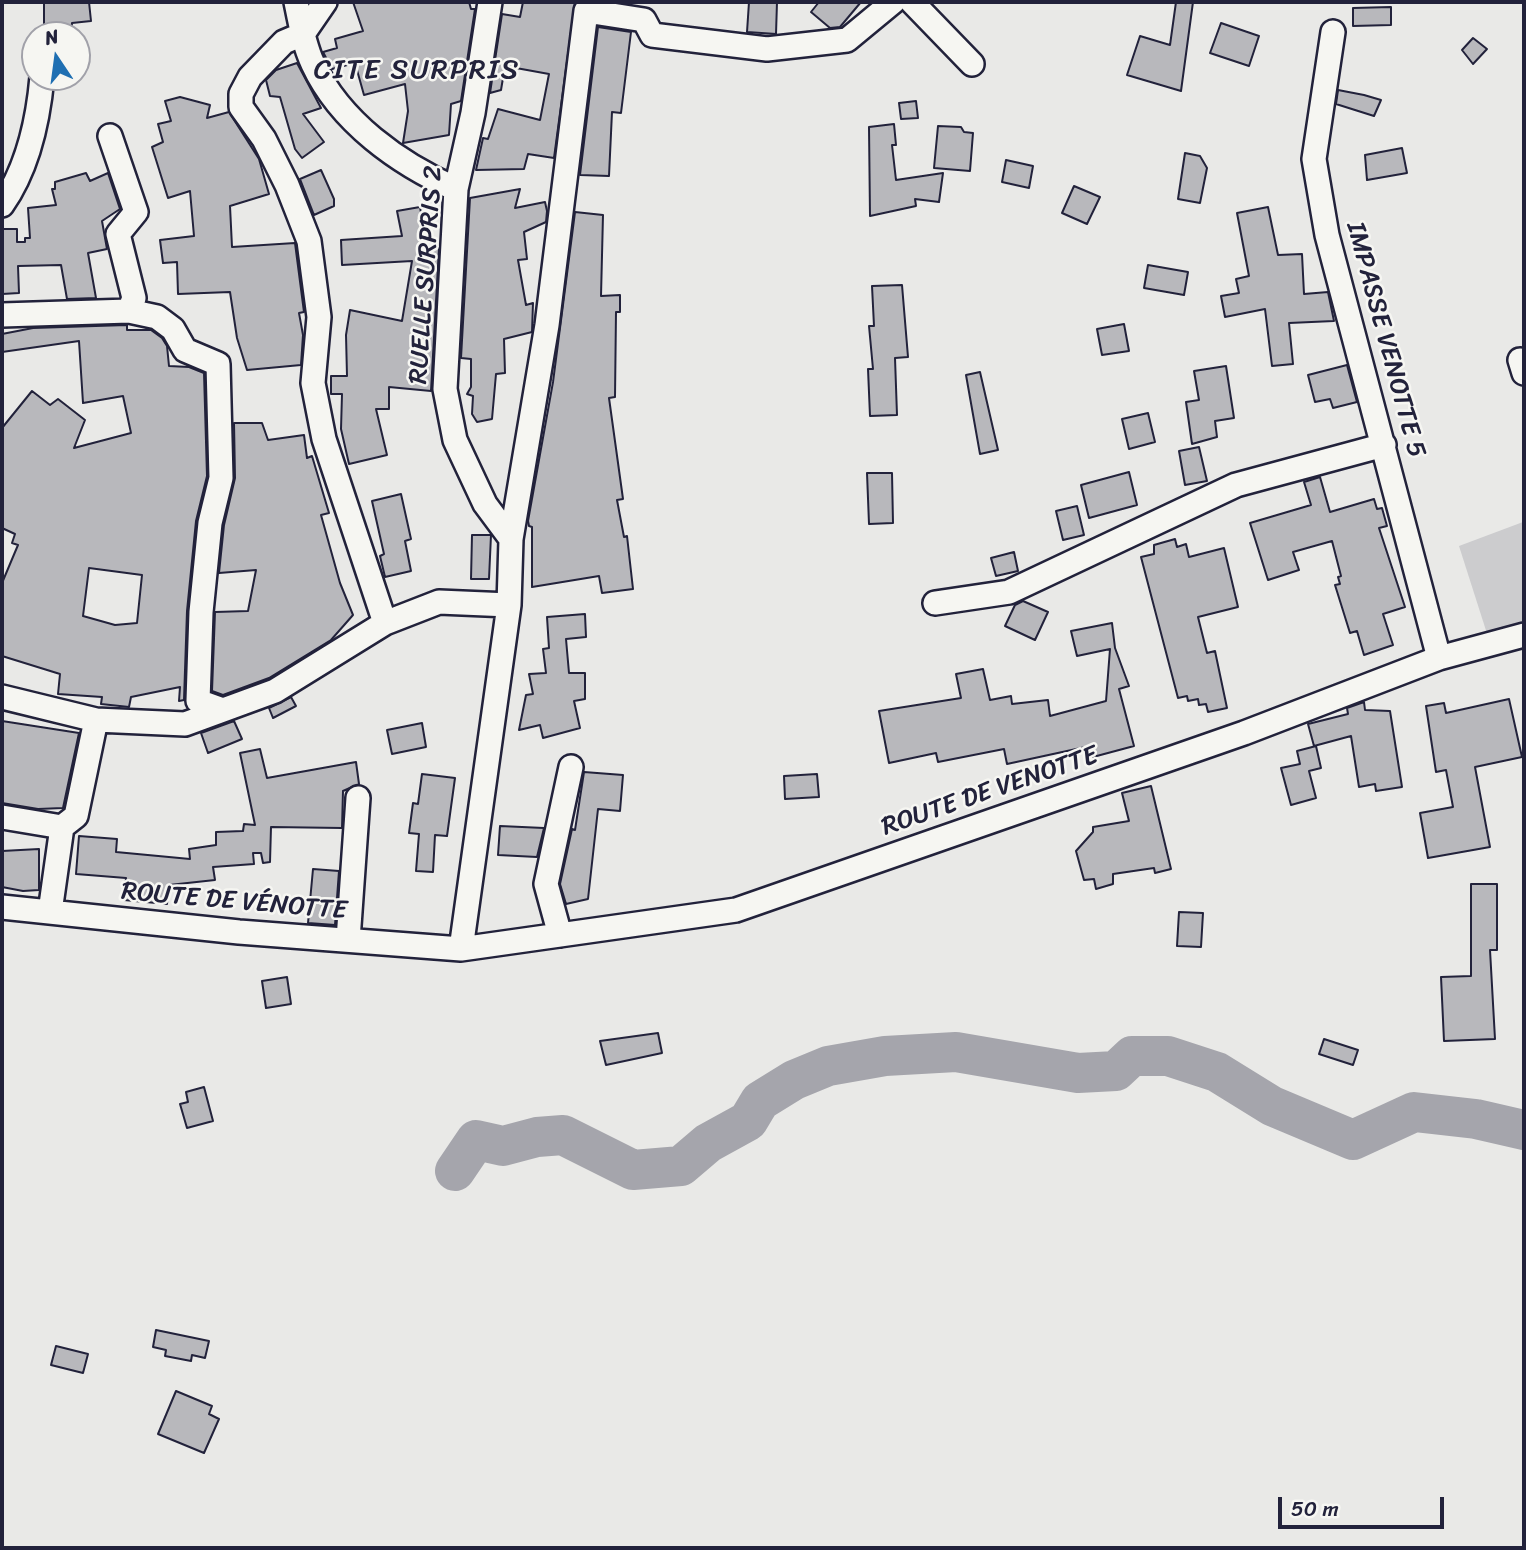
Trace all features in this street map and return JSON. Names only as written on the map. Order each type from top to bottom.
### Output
[{"type":"street","points":[[296,2],[313,65],[344,111],[387,150],[425,176],[456,189]]},
{"type":"street","points":[[325,2],[303,34],[284,42],[250,77],[241,94],[241,107],[264,139],[309,241],[319,317],[313,383],[324,439],[385,624]]},
{"type":"street","name":"RUELLE SURPRIS 2","points":[[490,2],[473,113],[456,189],[445,389],[455,440],[485,504],[512,539]]},
{"type":"street","points":[[461,949],[509,605],[512,539],[547,325],[589,7],[644,20],[652,35],[767,49],[847,40],[892,2]]},
{"type":"street","points":[[912,2],[972,64]]},
{"type":"street","name":"IMPASSE VENOTTE 5","points":[[1333,32],[1314,159],[1328,235],[1439,658]]},
{"type":"street","points":[[2,205],[12,191],[38,123],[41,91]]},
{"type":"street","points":[[110,136],[136,212],[118,234],[134,298],[129,311]]},
{"type":"street","points":[[2,315],[129,311],[157,317],[173,329],[185,350],[218,364],[221,478],[210,523],[201,612],[198,701],[223,710]]},
{"type":"street","points":[[935,603],[1009,592],[1237,485],[1384,445]]},
{"type":"street","points":[[2,697],[96,720],[185,724],[275,691],[385,624],[439,602],[509,605]]},
{"type":"street","name":"ROUTE DE VENOTTE","points":[[461,949],[736,910],[1244,733],[1439,658],[1524,635]]},
{"type":"street","points":[[50,912],[62,827],[76,816],[96,720]]},
{"type":"street","points":[[560,935],[546,884],[570,766]]},
{"type":"street","points":[[348,940],[358,797]]},
{"type":"street","points":[[2,817],[62,827]]},
{"type":"street","name":"ROUTE DE VÉNOTTE","points":[[2,908],[461,949]]},
{"type":"shaded area","points":[[1523,522],[1524,630],[1490,643],[1459,546]]},
{"type":"building","points":[[44,2],[89,2],[91,21],[44,21]]},
{"type":"building","points":[[353,2],[469,2],[471,9],[475,9],[461,101],[451,104],[449,135],[403,143],[408,111],[405,84],[364,95],[355,63],[332,69],[323,52],[337,48],[335,39],[363,31]]},
{"type":"building","points":[[523,2],[575,2],[554,158],[528,154],[524,169],[476,170],[483,138],[488,139],[498,109],[540,120],[549,74],[505,66],[501,90],[490,93],[502,14],[520,17]]},
{"type":"building","points":[[749,2],[777,2],[776,34],[747,32]]},
{"type":"building","points":[[819,2],[861,2],[840,27],[830,28],[811,12]]},
{"type":"building","points":[[1176,2],[1193,2],[1181,91],[1127,75],[1140,36],[1170,45]]},
{"type":"building","points":[[1391,7],[1391,25],[1353,26],[1353,8]]},
{"type":"building","points":[[1221,23],[1259,36],[1249,66],[1210,53]]},
{"type":"building","points":[[598,27],[631,32],[621,113],[612,112],[609,176],[580,175]]},
{"type":"building","points":[[1473,38],[1487,49],[1473,64],[1462,50]]},
{"type":"building","points":[[297,63],[321,108],[303,114],[324,142],[302,158],[295,149],[280,97],[270,96],[266,80],[276,70]]},
{"type":"building","points":[[1338,90],[1381,100],[1374,116],[1336,104]]},
{"type":"building","points":[[180,97],[210,105],[207,118],[229,112],[259,159],[269,194],[230,206],[232,247],[295,243],[304,312],[299,313],[303,335],[301,365],[247,370],[237,338],[230,292],[178,294],[177,262],[163,263],[160,240],[194,236],[190,191],[168,198],[152,147],[163,142],[158,124],[171,121],[165,101]]},
{"type":"building","points":[[916,101],[918,118],[901,119],[899,103]]},
{"type":"building","points":[[894,124],[896,145],[892,145],[896,180],[943,173],[939,202],[915,199],[916,206],[870,216],[869,127]]},
{"type":"building","points":[[938,126],[961,127],[964,132],[973,133],[970,171],[934,168]]},
{"type":"building","points":[[1402,148],[1407,173],[1367,180],[1365,155]]},
{"type":"building","points":[[1185,153],[1200,156],[1207,168],[1200,203],[1178,199]]},
{"type":"building","points":[[1006,160],[1033,166],[1029,188],[1002,182]]},
{"type":"building","points":[[321,170],[334,199],[334,206],[314,215],[300,179]]},
{"type":"building","points":[[86,173],[90,181],[108,173],[120,209],[102,221],[107,249],[88,253],[96,298],[67,299],[61,265],[18,266],[19,293],[2,294],[2,229],[17,229],[17,242],[25,242],[25,238],[30,238],[28,208],[56,205],[52,189],[55,189],[55,182]]},
{"type":"building","points":[[1074,186],[1100,197],[1087,224],[1062,213]]},
{"type":"building","points":[[520,189],[515,208],[545,202],[547,211],[546,222],[524,232],[527,259],[518,260],[526,305],[533,303],[532,332],[504,339],[505,373],[496,374],[492,419],[477,422],[472,414],[473,396],[467,394],[471,387],[471,359],[461,358],[470,198]]},
{"type":"building","points":[[420,207],[427,247],[439,248],[431,391],[389,387],[389,409],[376,409],[387,455],[349,464],[341,429],[342,394],[331,394],[331,376],[347,376],[346,335],[350,310],[402,321],[412,261],[342,265],[341,240],[402,236],[397,211]]},
{"type":"building","points":[[1268,207],[1278,255],[1302,254],[1304,294],[1328,292],[1334,321],[1289,323],[1293,364],[1272,366],[1265,309],[1225,317],[1221,296],[1239,293],[1236,279],[1249,276],[1237,213]]},
{"type":"building","points":[[575,212],[603,215],[601,296],[620,295],[620,312],[616,312],[615,397],[609,398],[623,499],[617,500],[624,537],[627,536],[633,589],[602,593],[599,576],[532,587],[532,527],[528,521],[553,382]]},
{"type":"building","points":[[1148,265],[1188,272],[1184,295],[1144,288]]},
{"type":"building","points":[[902,285],[908,357],[895,358],[897,415],[870,416],[868,369],[873,369],[869,326],[874,326],[872,286]]},
{"type":"building","points":[[1124,324],[1129,351],[1102,355],[1097,329]]},
{"type":"building","points":[[127,325],[127,330],[151,330],[162,338],[167,346],[169,366],[189,367],[204,373],[207,476],[196,521],[187,611],[184,700],[179,701],[180,687],[131,697],[129,707],[101,704],[102,697],[58,694],[60,674],[2,656],[2,583],[18,545],[12,543],[15,534],[2,528],[2,428],[32,391],[50,405],[58,399],[85,420],[74,448],[131,433],[123,396],[83,403],[79,341],[2,352],[2,334],[33,328]],"holes":[[[89,568],[142,575],[137,623],[115,625],[83,616]]]},
{"type":"building","points":[[1347,365],[1357,402],[1333,408],[1330,399],[1315,402],[1308,375]]},
{"type":"building","points":[[1226,366],[1234,418],[1215,421],[1217,437],[1192,444],[1186,402],[1199,400],[1194,371]]},
{"type":"building","points":[[980,372],[998,450],[980,454],[966,375]]},
{"type":"building","points":[[1148,413],[1155,442],[1129,449],[1122,419]]},
{"type":"building","points":[[234,423],[262,423],[268,440],[304,435],[307,458],[312,456],[329,513],[321,515],[340,583],[353,615],[331,640],[269,678],[223,695],[212,691],[215,612],[248,611],[256,570],[219,573],[224,525],[235,478]]},
{"type":"building","points":[[1199,447],[1207,481],[1185,485],[1179,451]]},
{"type":"building","points":[[1129,472],[1137,505],[1089,518],[1081,485]]},
{"type":"building","points":[[867,473],[892,473],[893,523],[869,524]]},
{"type":"building","points":[[1320,477],[1330,512],[1374,499],[1377,509],[1382,508],[1387,526],[1379,528],[1405,607],[1383,614],[1393,645],[1364,655],[1357,631],[1350,633],[1335,585],[1340,584],[1338,577],[1341,576],[1332,541],[1293,552],[1299,570],[1268,580],[1250,523],[1311,505],[1304,482]]},
{"type":"building","points":[[401,494],[411,539],[405,541],[411,571],[385,577],[380,556],[384,554],[372,501]]},
{"type":"building","points":[[1077,506],[1084,535],[1063,540],[1056,511]]},
{"type":"building","points":[[472,535],[491,535],[489,579],[471,579]]},
{"type":"building","points":[[1175,539],[1177,547],[1186,544],[1189,557],[1224,548],[1238,607],[1198,617],[1207,653],[1215,651],[1227,708],[1208,712],[1206,704],[1199,705],[1198,699],[1188,701],[1187,696],[1178,698],[1141,557],[1154,554],[1154,545]]},
{"type":"building","points":[[1014,552],[1018,571],[996,576],[991,558]]},
{"type":"building","points":[[1023,601],[1048,612],[1035,640],[1005,626],[1015,605]]},
{"type":"building","points":[[585,614],[586,637],[566,639],[569,673],[585,673],[585,699],[574,701],[580,728],[543,738],[540,725],[519,730],[526,695],[533,694],[529,674],[546,673],[543,649],[549,648],[547,617]]},
{"type":"building","points":[[1112,623],[1115,648],[1129,686],[1119,689],[1134,746],[1093,757],[1090,746],[1007,764],[1004,749],[938,762],[936,753],[889,763],[879,711],[961,698],[956,674],[983,669],[990,700],[1011,696],[1012,704],[1048,700],[1050,716],[1106,701],[1110,649],[1077,656],[1071,631]]},
{"type":"building","points":[[291,697],[296,706],[273,718],[269,708]]},
{"type":"building","points":[[1509,699],[1522,757],[1475,767],[1490,847],[1428,858],[1420,813],[1453,807],[1446,770],[1436,772],[1426,706],[1444,703],[1446,713]]},
{"type":"building","points":[[1364,702],[1365,710],[1390,711],[1402,787],[1376,791],[1375,784],[1359,787],[1351,736],[1314,746],[1308,724],[1348,714],[1347,708]]},
{"type":"building","points":[[2,721],[79,733],[63,808],[38,809],[2,803]]},
{"type":"building","points":[[234,721],[242,739],[208,753],[201,733]]},
{"type":"building","points":[[422,723],[426,747],[392,754],[387,730]]},
{"type":"building","points":[[1316,746],[1321,768],[1309,771],[1316,798],[1291,805],[1281,768],[1300,764],[1297,751]]},
{"type":"building","points":[[260,749],[267,778],[356,762],[359,784],[343,791],[342,828],[271,827],[270,862],[263,863],[261,853],[253,853],[254,864],[213,867],[215,880],[169,885],[167,904],[124,900],[126,878],[76,874],[79,836],[117,839],[116,852],[190,859],[189,849],[216,845],[216,832],[243,831],[244,824],[255,825],[240,753]]},
{"type":"building","points":[[584,772],[623,775],[620,811],[598,809],[588,899],[566,904],[560,884],[572,829],[575,830]]},
{"type":"building","points":[[422,774],[455,778],[447,836],[435,835],[433,872],[416,871],[419,834],[409,833],[413,803],[418,804]]},
{"type":"building","points":[[817,774],[819,797],[785,799],[784,776]]},
{"type":"building","points":[[1151,786],[1171,869],[1155,873],[1154,868],[1113,874],[1113,884],[1096,889],[1094,879],[1084,880],[1076,851],[1093,832],[1093,827],[1129,821],[1122,793]]},
{"type":"building","points":[[500,826],[544,828],[537,857],[498,855]]},
{"type":"building","points":[[39,849],[39,890],[23,891],[2,887],[2,851]]},
{"type":"building","points":[[313,869],[339,871],[335,925],[308,923]]},
{"type":"building","points":[[1471,884],[1497,884],[1497,950],[1490,950],[1495,1039],[1444,1041],[1441,977],[1471,976]]},
{"type":"building","points":[[1179,912],[1203,913],[1201,947],[1177,946]]},
{"type":"building","points":[[287,977],[291,1004],[266,1008],[262,981]]},
{"type":"building","points":[[658,1033],[662,1053],[606,1065],[600,1041]]},
{"type":"building","points":[[1324,1039],[1358,1050],[1353,1065],[1319,1054]]},
{"type":"building","points":[[204,1087],[213,1121],[187,1128],[180,1104],[188,1102],[186,1092]]},
{"type":"building","points":[[156,1330],[209,1341],[205,1358],[192,1355],[191,1361],[165,1356],[166,1350],[153,1347]]},
{"type":"building","points":[[56,1346],[88,1354],[83,1373],[51,1365]]},
{"type":"building","points":[[176,1391],[212,1406],[209,1414],[219,1419],[204,1453],[158,1434]]},
{"type":"waterway","points":[[455,1171],[476,1140],[503,1146],[537,1137],[563,1135],[633,1170],[681,1166],[708,1143],[748,1121],[760,1101],[794,1080],[828,1066],[885,1056],[956,1052],[1078,1073],[1116,1071],[1132,1056],[1168,1056],[1217,1072],[1272,1106],[1353,1140],[1414,1112],[1476,1119],[1524,1130]]},
{"type":"district","name":"CITE SURPRIS","points":[[417,71]]}]
